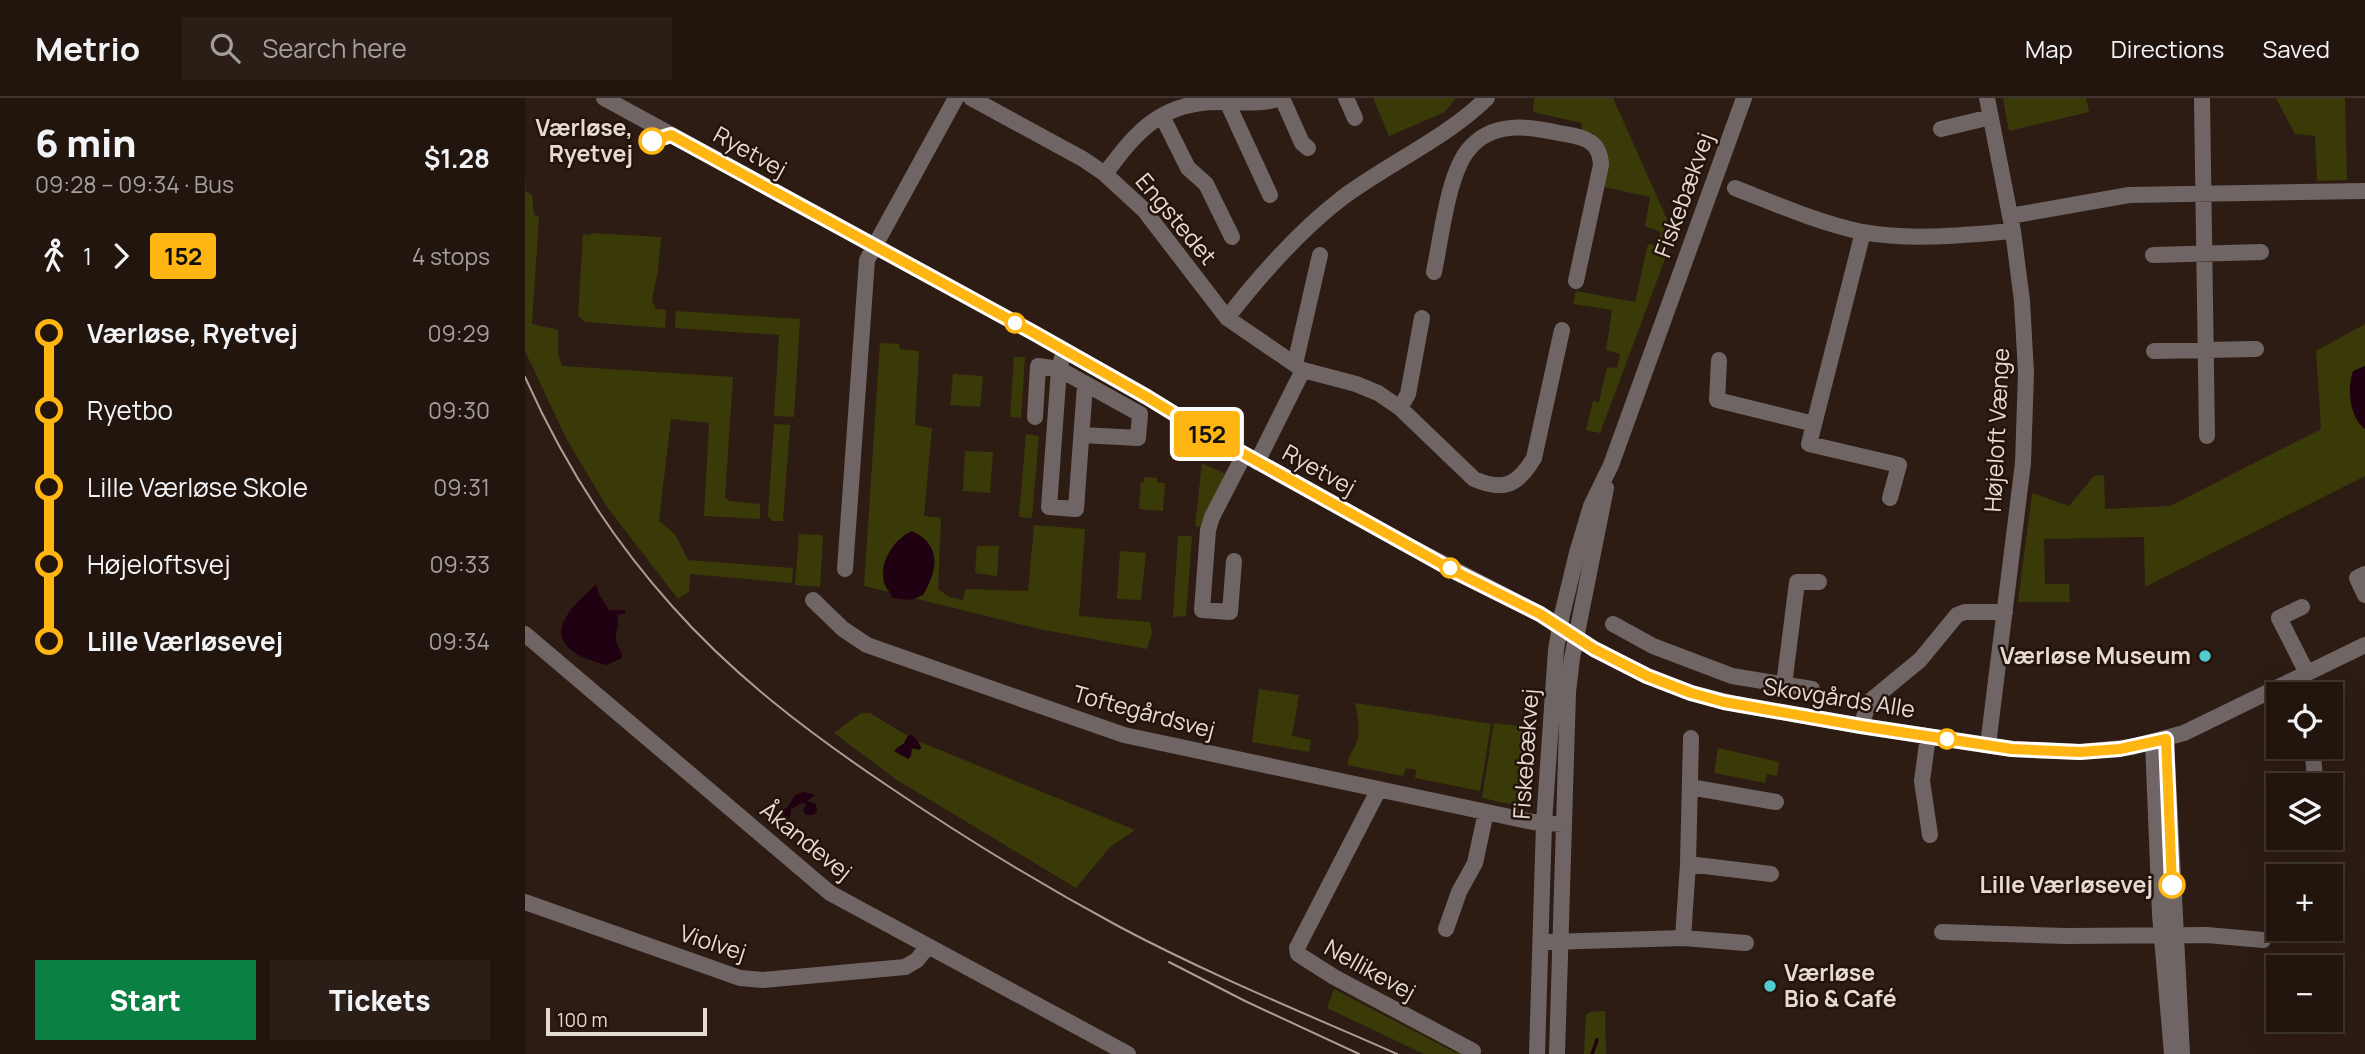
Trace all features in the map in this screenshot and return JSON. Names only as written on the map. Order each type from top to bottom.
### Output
[{"type":"street","name":"Ryetvej","points":[[604,98],[1147,397],[1456,572],[1540,614],[1559,627]]},
{"type":"street","points":[[845,569],[867,260],[956,98]]},
{"type":"street","name":"Engstedet","points":[[971,98],[1083,159],[1105,174],[1144,210],[1227,317],[1299,367],[1378,393],[1400,408],[1474,479],[1487,485],[1513,483],[1525,474],[1534,458],[1562,330]]},
{"type":"street","points":[[1105,174],[1133,137],[1162,116],[1183,106],[1203,102],[1266,103],[1282,98],[1302,144],[1308,148]]},
{"type":"street","points":[[1346,98],[1355,118]]},
{"type":"street","points":[[1227,317],[1286,247],[1341,199],[1382,170],[1437,139],[1487,98]]},
{"type":"street","name":"Fiskebækvej","points":[[1537,1054],[1544,823],[1559,627],[1591,506],[1611,465],[1744,98]]},
{"type":"street","name":"Højeloft Vænge","points":[[1987,98],[2012,224],[2022,301],[2026,373],[2023,463],[1988,745]]},
{"type":"street","points":[[2202,98],[2207,436]]},
{"type":"street","points":[[1227,102],[1270,195]]},
{"type":"street","points":[[1472,113],[1486,135]]},
{"type":"street","points":[[1162,116],[1188,168],[1206,184],[1232,237]]},
{"type":"street","points":[[1941,129],[1991,117]]},
{"type":"street","points":[[1434,272],[1457,169],[1470,147],[1486,135],[1525,125],[1584,138],[1594,144],[1601,154],[1576,281]]},
{"type":"street","points":[[1735,188],[1827,222],[1863,232],[1934,238],[2012,224],[2129,195],[2365,191]]},
{"type":"street","points":[[1863,232],[1809,444],[1899,465],[1890,498]]},
{"type":"street","points":[[2153,255],[2261,252]]},
{"type":"street","points":[[1234,561],[1230,612],[1202,610],[1208,530],[1212,517],[1251,458],[1299,367],[1320,254]]},
{"type":"street","points":[[1400,408],[1408,394],[1422,318]]},
{"type":"street","points":[[2154,351],[2256,349]]},
{"type":"street","points":[[1064,351],[1059,369],[1049,507],[1076,509],[1085,384]]},
{"type":"street","points":[[1719,360],[1717,400],[1814,424]]},
{"type":"street","points":[[1035,417],[1038,366],[1059,369],[1139,414],[1138,438],[1082,435]]},
{"type":"street","name":"Fiskebækvej","points":[[1557,1054],[1567,692],[1611,465]]},
{"type":"street","points":[[2365,574],[2357,578],[2365,595]]},
{"type":"street","name":"Skovgårds Alle","points":[[1784,685],[1797,582],[1819,582]]},
{"type":"street","name":"Toftegårdsvej","points":[[813,600],[843,629],[867,645],[1091,724],[1146,739],[1486,812],[1564,824]]},
{"type":"street","points":[[2302,607],[2279,618],[2307,674]]},
{"type":"street","points":[[1861,726],[1868,702],[1920,660],[1957,615],[1965,612],[2005,612]]},
{"type":"street","name":"Skovgårds Alle","points":[[1613,624],[1653,646],[1732,676],[1812,690]]},
{"type":"street","name":"Skovgårds Alle","points":[[1559,627],[1576,639],[1647,676],[1724,702],[2028,751],[2080,752],[2120,749],[2159,741],[2266,699]]},
{"type":"street","name":"Åkandevej","points":[[525,634],[830,893],[1128,1054]]},
{"type":"street","name":"Skovgårds Alle","points":[[2298,682],[2307,674],[2365,645]]},
{"type":"street","name":"Skovgårds Alle","points":[[1724,702],[1732,676]]},
{"type":"street","points":[[1928,736],[1922,781],[1930,835]]},
{"type":"street","points":[[1683,938],[1691,738]]},
{"type":"street","points":[[2159,741],[2158,876],[2176,936],[2172,1054]]},
{"type":"street","points":[[2159,741],[2176,936],[2182,1054]]},
{"type":"street","points":[[1690,787],[1776,802]]},
{"type":"street","name":"Nellikevej","points":[[1379,789],[1297,948],[1298,954],[1334,977],[1473,1051]]},
{"type":"street","points":[[1446,929],[1459,892],[1475,863],[1486,812]]},
{"type":"street","points":[[1688,864],[1771,874]]},
{"type":"street","points":[[2144,937],[2153,931],[2155,924],[2152,884],[2158,876]]},
{"type":"street","name":"Violvej","points":[[525,902],[740,978],[763,980],[905,967],[917,960],[928,946]]},
{"type":"street","points":[[1942,932],[2263,940]]},
{"type":"street","points":[[1540,942],[1683,938],[1746,943]]},
{"type":"shaded area","points":[[1373,98],[1456,98],[1445,112],[1389,136]]},
{"type":"shaded area","points":[[1534,98],[1613,98],[1674,235],[1600,433],[1586,430],[1593,401],[1599,402],[1607,367],[1617,368],[1620,354],[1606,350],[1612,310],[1573,304],[1576,291],[1635,302],[1648,244],[1657,246],[1661,232],[1645,226],[1650,197],[1604,187],[1600,142],[1593,133],[1581,131],[1582,123],[1533,112]]},
{"type":"shaded area","points":[[2003,98],[2086,98],[2089,112],[2009,131]]},
{"type":"shaded area","points":[[2276,98],[2345,98],[2347,180],[2317,181],[2315,136],[2295,134]]},
{"type":"shaded area","points":[[525,177],[526,191],[532,195],[534,215],[539,217],[532,324],[558,330],[558,354],[562,366],[733,377],[725,497],[729,501],[760,504],[760,519],[704,516],[709,423],[671,419],[659,521],[675,534],[688,560],[793,568],[792,583],[690,574],[689,592],[678,599],[607,507],[566,438],[525,351]]},
{"type":"shaded area","points":[[583,234],[661,237],[652,300],[656,309],[666,310],[665,328],[585,322],[578,316]]},
{"type":"shaded area","points":[[676,311],[800,319],[794,417],[774,416],[779,335],[675,328]]},
{"type":"shaded area","points":[[2365,324],[2365,476],[2145,587],[2144,537],[2044,539],[2045,584],[2069,584],[2070,602],[2018,602],[2032,493],[2069,506],[2094,476],[2104,475],[2105,509],[2170,506],[2321,429],[2316,351]]},
{"type":"shaded area","points":[[880,343],[899,344],[900,349],[919,351],[915,425],[932,428],[924,516],[941,518],[938,589],[949,597],[963,600],[965,589],[1028,591],[1034,525],[1085,529],[1079,616],[1150,622],[1152,633],[1147,649],[1039,629],[864,586]]},
{"type":"shaded area","points":[[1014,357],[1025,357],[1021,418],[1010,417]]},
{"type":"shaded area","points":[[2365,366],[2365,429],[2353,410],[2350,386],[2353,371]]},
{"type":"shaded area","points":[[953,374],[983,376],[980,407],[950,405]]},
{"type":"shaded area","points":[[774,424],[790,425],[783,521],[772,521],[768,516]]},
{"type":"shaded area","points":[[1026,434],[1039,436],[1032,518],[1019,517]]},
{"type":"shaded area","points":[[965,451],[993,452],[990,493],[963,491]]},
{"type":"shaded area","points":[[1202,463],[1228,475],[1203,520],[1202,527],[1195,526]]},
{"type":"shaded area","points":[[1144,477],[1157,478],[1157,483],[1165,483],[1163,511],[1139,509],[1141,482],[1144,482]]},
{"type":"shaded area","points":[[912,531],[922,537],[933,551],[932,576],[923,595],[911,600],[893,598],[884,583],[884,567],[893,546]]},
{"type":"shaded area","points":[[799,534],[821,535],[823,538],[820,587],[795,585]]},
{"type":"shaded area","points":[[1178,536],[1192,536],[1186,616],[1173,617]]},
{"type":"shaded area","points":[[977,546],[999,546],[997,576],[975,573]]},
{"type":"shaded area","points":[[1120,551],[1146,553],[1141,600],[1117,599]]},
{"type":"shaded area","points":[[596,585],[609,610],[625,610],[625,613],[617,615],[616,640],[622,658],[606,665],[572,650],[564,641],[561,632],[571,610]]},
{"type":"shaded area","points":[[1259,689],[1299,695],[1292,736],[1311,740],[1309,752],[1252,742]]},
{"type":"shaded area","points":[[1355,703],[1491,724],[1480,791],[1415,778],[1416,770],[1406,768],[1403,776],[1347,765],[1358,735]]},
{"type":"shaded area","points":[[861,713],[870,713],[908,736],[904,744],[895,748],[921,749],[918,741],[1135,830],[1110,847],[1076,888],[897,780],[834,733]]},
{"type":"shaded area","points":[[1494,723],[1526,727],[1525,793],[1518,802],[1507,803],[1482,798]]},
{"type":"shaded area","points":[[912,735],[921,748],[912,748],[908,759],[894,751]]},
{"type":"shaded area","points":[[1718,748],[1779,762],[1777,776],[1767,774],[1765,783],[1714,773]]},
{"type":"shaded area","points":[[804,792],[814,794],[807,801],[816,804],[817,812],[806,815],[803,811],[806,804],[802,803],[791,809],[789,824],[785,828],[777,826],[775,819],[779,812],[788,807],[795,795]]},
{"type":"shaded area","points":[[1334,989],[1454,1052],[1467,1054],[1424,1054],[1327,1008]]},
{"type":"shaded area","points":[[1605,1011],[1606,1054],[1584,1054],[1586,1015],[1590,1012]]},
{"type":"waterway","points":[[1592,1054],[1597,1040]]},
{"type":"tram line","points":[[525,377],[539,408],[589,497],[650,580],[721,656],[800,723],[942,822],[1088,910],[1221,977],[1397,1054]]},
{"type":"tram line","points":[[1169,962],[1359,1054]]},
{"type":"bus line","name":"152","points":[[652,141],[671,135],[1034,333],[1199,429],[1456,572],[1540,614],[1576,639],[1647,676],[1724,702],[2028,751],[2080,752],[2120,749],[2166,739],[2172,885]]},
{"type":"place","name":"Værløse, Ryetvej","points":[[652,141]]},
{"type":"place","name":"Værløse Museum","points":[[2205,656]]},
{"type":"place","name":"Lille Værløsevej","points":[[2172,885]]},
{"type":"place","name":"Værløse Bio & Café","points":[[1770,986]]}]
